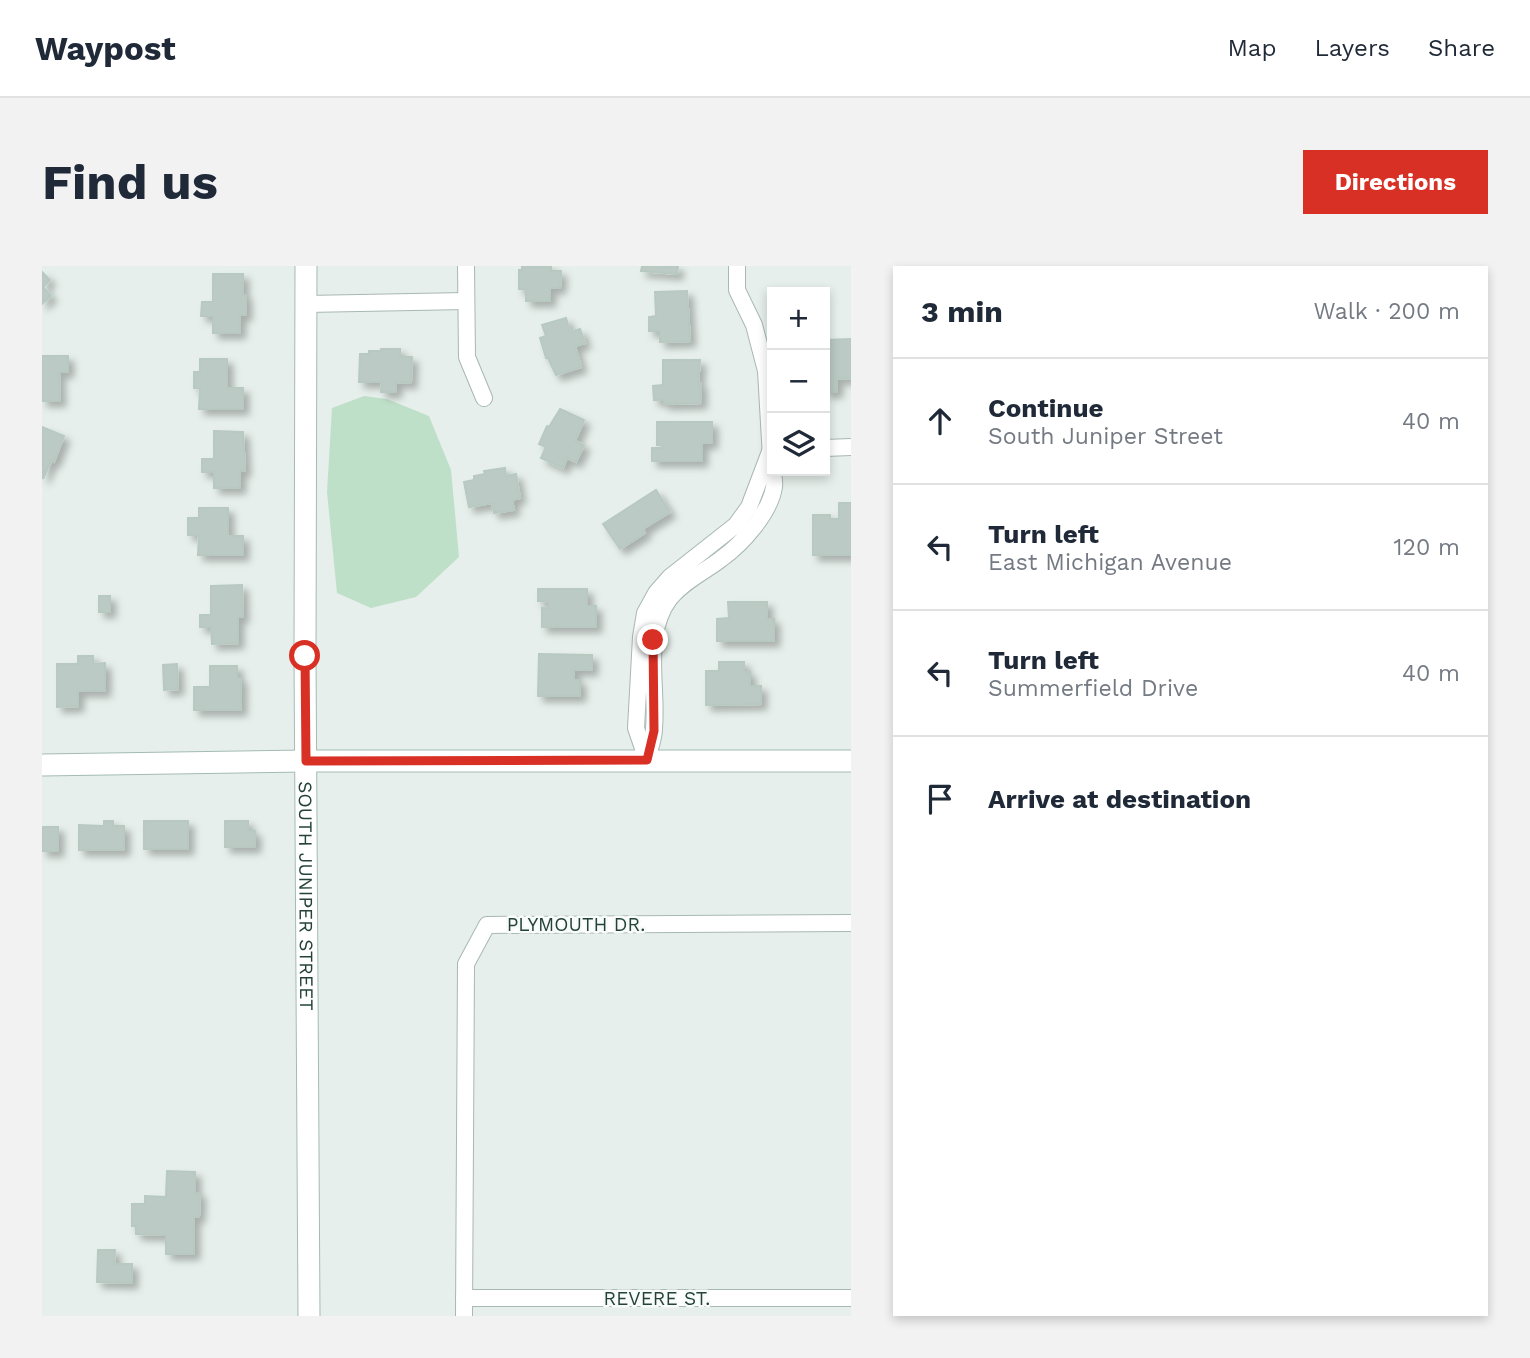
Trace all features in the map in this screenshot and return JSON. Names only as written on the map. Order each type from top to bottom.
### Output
[{"type":"street","name":"SOUTH JUNIPER STREET","points":[[306,266],[309,1316]]},
{"type":"street","points":[[466,266],[467,357],[484,398]]},
{"type":"street","points":[[737,266],[737,290],[754,325],[766,370],[769,413]]},
{"type":"street","points":[[306,304],[466,301]]},
{"type":"street","points":[[830,448],[851,447]]},
{"type":"street","points":[[647,760],[636,728],[641,637],[645,613],[656,593],[670,577],[736,526],[749,507],[767,460]]},
{"type":"street","points":[[647,760],[654,731],[653,640],[659,617],[671,598],[686,583],[721,560],[752,530],[764,511],[774,486],[773,476]]},
{"type":"street","points":[[42,765],[306,761],[851,761]]},
{"type":"street","name":"PLYMOUTH DR.","points":[[464,1316],[466,964],[487,925],[851,923]]},
{"type":"street","name":"REVERE ST.","points":[[464,1298],[851,1298]]},
{"type":"green space","points":[[364,396],[387,399],[429,416],[451,470],[459,557],[416,597],[371,608],[337,593],[327,492],[332,408]]},
{"type":"building","points":[[522,266],[551,266],[551,271],[561,271],[560,288],[550,288],[550,301],[526,301],[526,289],[519,289],[519,270],[522,270]]},
{"type":"building","points":[[642,266],[678,266],[677,274],[641,271]]},
{"type":"building","points":[[42,272],[50,280],[43,287],[51,296],[42,304]]},
{"type":"building","points":[[213,274],[243,274],[246,315],[240,315],[240,333],[213,333],[213,316],[201,316],[202,302],[213,302]]},
{"type":"building","points":[[687,291],[690,341],[660,342],[660,331],[649,331],[649,317],[656,316],[655,292]]},
{"type":"building","points":[[566,318],[570,332],[580,329],[585,343],[575,346],[581,367],[556,375],[546,358],[540,338],[546,336],[542,325]]},
{"type":"building","points":[[851,339],[851,379],[837,378],[837,392],[830,392],[830,340]]},
{"type":"building","points":[[381,349],[400,349],[400,357],[412,357],[411,383],[396,382],[396,392],[381,392],[382,382],[359,382],[360,354]]},
{"type":"building","points":[[42,356],[68,356],[68,372],[59,372],[60,401],[42,401]]},
{"type":"building","points":[[200,359],[227,359],[227,388],[243,388],[243,409],[199,409],[200,388],[194,388],[194,372],[200,372]]},
{"type":"building","points":[[663,360],[700,360],[698,385],[701,384],[701,403],[664,404],[664,400],[654,400],[653,386],[663,385]]},
{"type":"building","points":[[560,409],[584,420],[575,441],[584,445],[576,462],[567,458],[563,468],[541,458],[546,447],[539,444],[547,426],[549,427]]},
{"type":"building","points":[[657,422],[712,422],[712,443],[702,443],[702,461],[652,461],[652,448],[663,448],[663,445],[657,445]]},
{"type":"building","points":[[42,427],[64,436],[54,462],[51,461],[43,479]]},
{"type":"building","points":[[214,431],[243,432],[245,471],[240,471],[240,488],[214,488],[214,472],[202,472],[202,459],[214,459]]},
{"type":"building","points":[[505,468],[506,476],[516,474],[520,498],[512,500],[514,510],[494,513],[492,503],[469,507],[464,482],[485,474],[484,471]]},
{"type":"building","points":[[656,490],[670,512],[643,529],[645,533],[620,549],[603,524]]},
{"type":"building","points":[[839,503],[851,503],[851,555],[813,555],[813,515],[830,515],[830,519],[839,519]]},
{"type":"building","points":[[199,508],[228,508],[228,536],[243,536],[243,555],[198,555],[199,535],[188,535],[188,518],[199,518]]},
{"type":"building","points":[[242,585],[243,617],[238,617],[238,643],[212,644],[211,627],[200,627],[200,615],[211,615],[211,586]]},
{"type":"building","points":[[538,589],[587,589],[587,606],[596,606],[596,627],[542,627],[542,608],[549,608],[549,602],[538,601]]},
{"type":"building","points":[[99,596],[110,596],[110,612],[99,612]]},
{"type":"building","points":[[728,602],[767,602],[767,619],[774,619],[774,641],[717,641],[717,619],[729,618]]},
{"type":"building","points":[[539,654],[592,655],[592,670],[574,670],[574,680],[580,680],[580,696],[538,696]]},
{"type":"building","points":[[78,656],[93,656],[93,664],[105,663],[105,691],[78,691],[78,706],[57,707],[57,664],[78,664]]},
{"type":"building","points":[[719,662],[744,662],[744,672],[750,672],[750,686],[761,686],[761,704],[706,705],[706,671],[719,671]]},
{"type":"building","points":[[177,664],[178,689],[164,690],[163,665]]},
{"type":"building","points":[[210,666],[237,666],[237,678],[241,678],[241,710],[194,710],[194,687],[210,687]]},
{"type":"building","points":[[104,821],[113,821],[113,826],[124,826],[124,850],[79,850],[79,825],[104,826]]},
{"type":"building","points":[[144,821],[188,821],[188,849],[144,849]]},
{"type":"building","points":[[225,821],[248,821],[248,831],[255,831],[255,847],[225,847]]},
{"type":"building","points":[[42,827],[58,827],[58,851],[42,851]]},
{"type":"building","points":[[167,1171],[195,1172],[195,1193],[200,1193],[199,1217],[194,1217],[194,1254],[166,1254],[166,1235],[136,1234],[136,1226],[132,1226],[132,1204],[145,1204],[145,1196],[166,1197]]},
{"type":"building","points":[[98,1250],[115,1250],[114,1264],[132,1264],[132,1283],[97,1282]]},
{"type":"route","points":[[305,656],[306,761],[647,760],[654,731],[653,640]]}]
